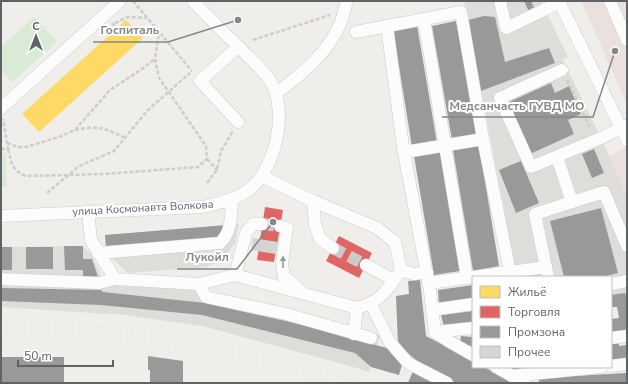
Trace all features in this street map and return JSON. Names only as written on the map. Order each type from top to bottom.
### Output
[{"type":"street","points":[[1,108],[120,1]]},
{"type":"street","points":[[193,1],[260,68],[276,93],[297,79],[318,57],[332,38],[340,23],[346,6]]},
{"type":"street","points":[[500,1],[506,28],[559,2],[624,127],[627,140]]},
{"type":"street","points":[[610,1],[627,40]]},
{"type":"street","points":[[356,32],[461,12],[483,139],[510,272]]},
{"type":"street","points":[[424,19],[467,278]]},
{"type":"street","points":[[386,26],[403,147],[428,278],[436,332],[450,342],[472,354]]},
{"type":"street","points":[[238,47],[200,81],[238,122]]},
{"type":"street","points":[[562,70],[500,98],[531,167],[624,127]]},
{"type":"street","name":"улица Космонавта Волкова","points":[[1,216],[202,207],[232,200],[251,188],[261,176],[270,160],[276,142],[279,120],[279,105],[276,93]]},
{"type":"street","points":[[403,147],[411,151],[483,139]]},
{"type":"street","points":[[556,157],[572,202]]},
{"type":"street","points":[[1,279],[99,283],[115,279],[199,284],[235,275],[303,292],[357,308],[371,304],[385,292],[397,275],[396,242],[377,228],[312,201],[261,176]]},
{"type":"street","points":[[481,276],[510,272],[547,272],[535,214],[604,192],[627,246]]},
{"type":"street","points":[[98,252],[220,243],[226,237],[230,224],[232,200]]},
{"type":"street","points":[[312,201],[315,224],[320,239],[333,248]]},
{"type":"street","points":[[88,212],[90,240],[115,279]]},
{"type":"street","points":[[235,275],[246,234],[253,224],[262,224]]},
{"type":"street","points":[[280,226],[287,228],[282,263],[284,277],[303,292]]},
{"type":"street","points":[[366,265],[397,275],[414,274],[428,278],[472,277]]},
{"type":"street","points":[[612,284],[627,281]]},
{"type":"street","points":[[199,284],[206,297],[286,314],[371,338]]},
{"type":"street","points":[[371,304],[389,341],[408,362],[447,383]]},
{"type":"street","points":[[432,310],[472,304]]},
{"type":"street","points":[[354,334],[357,308]]},
{"type":"street","points":[[436,332],[472,328]]},
{"type":"street","points":[[612,338],[627,336]]},
{"type":"street","points":[[612,366],[627,364]]},
{"type":"street","points":[[498,368],[525,383]]},
{"type":"street","points":[[512,376],[592,368]]},
{"type":"path","points":[[133,1],[200,81]]},
{"type":"path","points":[[252,40],[346,6]]},
{"type":"path","points":[[112,24],[128,17],[147,18]]},
{"type":"path","points":[[1,108],[12,166],[18,173],[26,176],[148,172],[198,168],[206,159],[206,146],[158,78],[155,59],[159,32]]},
{"type":"path","points":[[74,130],[110,90],[155,59]]},
{"type":"path","points":[[562,70],[596,140]]},
{"type":"path","points":[[47,193],[79,166],[114,151],[148,110],[192,71]]},
{"type":"path","points":[[206,183],[217,170],[221,151],[238,122]]},
{"type":"path","points":[[8,143],[26,147],[59,137],[74,130],[90,127],[108,130],[125,138]]},
{"type":"path","points":[[1,149],[8,149]]},
{"type":"path","points":[[206,159],[217,170]]},
{"type":"shaded area","points":[[464,1],[541,1],[568,57],[563,60],[627,196],[627,298],[625,293],[612,295],[612,276],[517,276]]},
{"type":"shaded area","points":[[581,1],[627,1],[627,103],[626,102]]},
{"type":"shaded area","points":[[627,147],[627,196],[608,156]]},
{"type":"shaded area","points":[[239,224],[235,243],[222,261],[205,267],[128,273],[107,254],[105,235]]},
{"type":"shaded area","points":[[83,246],[92,255],[103,280],[207,292],[294,310],[380,335],[369,372],[202,326],[125,315],[1,307],[1,247]]},
{"type":"green space","points":[[34,17],[57,42],[12,82],[1,70],[1,47]]},
{"type":"green space","points":[[1,153],[6,153],[7,186],[1,187]]},
{"type":"building: Жильё","points":[[126,20],[143,38],[39,132],[22,114]]},
{"type":"building: Торговля","points":[[265,207],[283,210],[274,262],[257,260]]},
{"type":"building: Торговля","points":[[339,236],[372,253],[359,278],[326,261]]},
{"type":"building: Промзона","points":[[524,1],[531,1],[535,10],[529,12]]},
{"type":"building: Промзона","points":[[484,16],[495,17],[505,62],[549,48],[555,63],[481,91],[468,20]]},
{"type":"building: Промзона","points":[[456,21],[477,136],[452,140],[432,26]]},
{"type":"building: Промзона","points":[[417,25],[437,143],[412,147],[393,29]]},
{"type":"building: Промзона","points":[[551,83],[555,93],[569,86],[581,114],[568,120],[574,134],[530,154],[507,103]]},
{"type":"building: Промзона","points":[[479,145],[499,266],[473,271],[453,150]]},
{"type":"building: Промзона","points":[[594,149],[604,173],[592,178],[582,154]]},
{"type":"building: Промзона","points":[[441,152],[460,271],[434,275],[414,156]]},
{"type":"building: Промзона","points":[[521,161],[539,203],[516,213],[499,170]]},
{"type":"building: Промзона","points":[[601,208],[618,273],[606,276],[564,276],[550,221]]},
{"type":"building: Промзона","points":[[227,225],[219,239],[106,248],[105,235]]},
{"type":"building: Промзона","points":[[64,246],[83,246],[83,259],[92,259],[98,277],[83,277],[83,270],[65,270]]},
{"type":"building: Промзона","points":[[1,247],[12,247],[12,270],[1,270]]},
{"type":"building: Промзона","points":[[26,247],[53,247],[53,269],[26,269]]},
{"type":"building: Промзона","points":[[420,280],[426,336],[472,360],[472,368],[486,368],[514,383],[456,383],[422,365],[398,345],[396,296],[409,294],[408,281]]},
{"type":"building: Промзона","points":[[472,285],[472,298],[439,303],[438,290]]},
{"type":"building: Промзона","points":[[1,288],[101,290],[103,292],[205,303],[299,324],[394,350],[403,361],[399,375],[371,367],[355,353],[202,315],[101,305],[1,301]]},
{"type":"building: Промзона","points":[[625,293],[627,298],[627,330],[612,332],[612,319],[619,318],[617,307],[612,307],[612,295]]},
{"type":"building: Промзона","points":[[472,311],[472,323],[444,327],[441,315]]},
{"type":"building: Промзона","points":[[461,336],[472,337],[472,349],[460,343]]},
{"type":"building: Промзона","points":[[612,342],[619,342],[619,346],[627,345],[627,358],[612,360]]},
{"type":"building: Промзона","points":[[148,356],[183,361],[183,383],[150,383]]},
{"type":"building: Промзона","points":[[1,357],[64,357],[64,383],[1,383]]},
{"type":"building: Промзона","points":[[504,368],[527,368],[504,370]]},
{"type":"building: Промзона","points":[[413,371],[436,383],[408,383]]},
{"type":"building: Промзона","points":[[627,373],[627,383],[539,383],[539,378]]},
{"type":"building: Прочее","points":[[253,238],[278,242],[276,254],[251,250]]},
{"type":"tunnel","points":[[262,224],[280,226]]},
{"type":"tunnel","points":[[333,248],[366,265]]},
{"type":"railway","points":[[1,321],[92,326],[183,338],[273,357],[360,383]]},
{"type":"railway","points":[[1,329],[86,334],[128,339],[211,353],[335,383]]},
{"type":"place","name":"Госпиталь","points":[[238,20]]},
{"type":"place","name":"Медсанчасть ГУВД МО","points":[[615,51]]},
{"type":"place","name":"Лукойл","points":[[273,222]]}]
